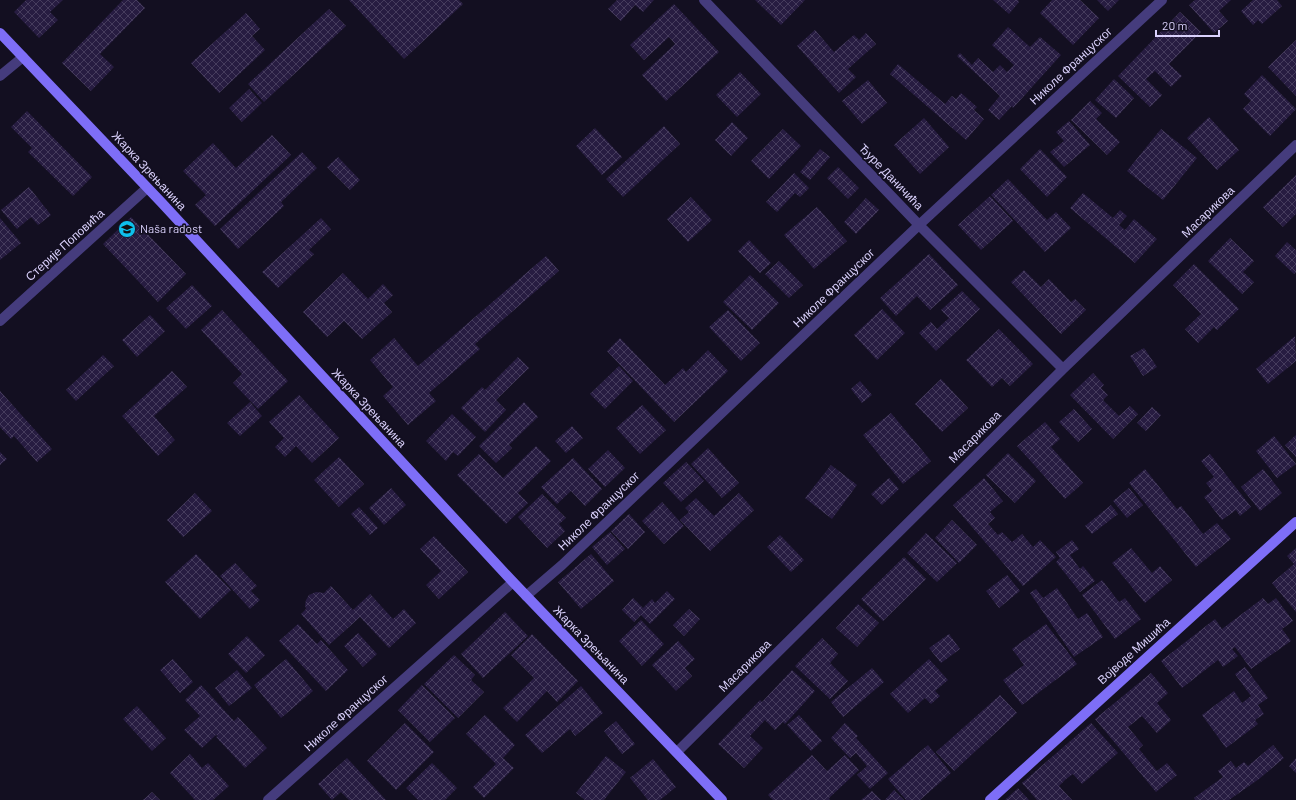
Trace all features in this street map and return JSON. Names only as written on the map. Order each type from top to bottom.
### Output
[{"type":"street","name":"Ђуре Даничића","points":[[704,0],[919,225],[1063,368]]},
{"type":"street","name":"Николе Француског","points":[[526,596],[562,565],[919,225],[1162,0]]},
{"type":"street","name":"Жарка Зрењанина","points":[[0,32],[526,596],[722,800]]},
{"type":"street","points":[[0,76],[23,57]]},
{"type":"street","name":"Масарикова","points":[[677,752],[1063,368],[1296,145]]},
{"type":"street","name":"Стерије Поповића","points":[[0,321],[147,188]]},
{"type":"street","name":"Војводе Мишића","points":[[990,800],[1296,522]]},
{"type":"street","name":"Николе Француског","points":[[268,800],[513,582]]},
{"type":"building","points":[[26,0],[63,0],[50,12],[58,20],[39,38],[14,12]]},
{"type":"building","points":[[123,0],[137,0],[145,8],[100,54],[114,67],[91,91],[62,63]]},
{"type":"building","points":[[349,0],[459,0],[463,4],[404,59]]},
{"type":"building","points":[[617,0],[654,0],[643,12],[635,5],[621,21],[608,9]]},
{"type":"building","points":[[755,0],[805,0],[781,25]]},
{"type":"building","points":[[993,0],[1018,0],[1019,2],[1009,14]]},
{"type":"building","points":[[1052,0],[1080,0],[1099,18],[1073,45],[1040,13]]},
{"type":"building","points":[[1097,0],[1119,0],[1108,11]]},
{"type":"building","points":[[1195,0],[1231,0],[1219,11],[1228,21],[1214,33],[1189,5]]},
{"type":"building","points":[[1253,0],[1277,0],[1282,6],[1262,24],[1258,20],[1253,25],[1241,11]]},
{"type":"building","points":[[674,4],[719,52],[666,101],[642,75],[675,44],[669,37],[644,60],[630,45]]},
{"type":"building","points":[[329,9],[346,26],[264,102],[248,84]]},
{"type":"building","points":[[1180,12],[1201,32],[1169,64],[1182,76],[1171,87],[1155,71],[1146,79],[1162,95],[1150,107],[1118,76]]},
{"type":"building","points":[[246,13],[260,29],[252,36],[265,50],[219,93],[191,63]]},
{"type":"building","points":[[1008,27],[1030,47],[1040,37],[1061,55],[1013,108],[1012,106],[999,120],[988,110],[1000,96],[957,56],[960,53],[972,65],[978,58],[993,72],[1000,65],[1007,72],[1014,65],[992,45]]},
{"type":"building","points":[[815,30],[834,52],[854,35],[859,40],[866,33],[876,44],[848,69],[856,77],[839,93],[797,46]]},
{"type":"building","points":[[1296,40],[1296,96],[1268,67]]},
{"type":"building","points":[[898,64],[945,104],[952,96],[956,99],[961,93],[977,107],[974,110],[984,119],[966,140],[890,74]]},
{"type":"building","points":[[740,72],[761,94],[737,117],[716,95]]},
{"type":"building","points":[[1262,75],[1296,109],[1270,136],[1243,109],[1251,101],[1244,94]]},
{"type":"building","points":[[1114,79],[1134,98],[1116,118],[1095,100]]},
{"type":"building","points":[[868,80],[887,103],[862,124],[842,101]]},
{"type":"building","points":[[249,89],[262,103],[242,122],[229,108]]},
{"type":"building","points":[[1090,101],[1102,113],[1096,119],[1120,142],[1107,155],[1071,120]]},
{"type":"building","points":[[27,111],[92,177],[73,196],[28,152],[32,148],[11,127]]},
{"type":"building","points":[[1209,117],[1239,150],[1217,170],[1187,138]]},
{"type":"building","points":[[924,118],[949,147],[920,174],[894,145]]},
{"type":"building","points":[[1069,121],[1090,145],[1064,167],[1050,152],[1064,141],[1056,132]]},
{"type":"building","points":[[732,122],[748,138],[731,156],[715,140]]},
{"type":"building","points":[[664,126],[680,144],[623,197],[606,179]]},
{"type":"building","points":[[595,128],[622,157],[602,175],[576,146]]},
{"type":"building","points":[[783,129],[801,146],[769,179],[751,161]]},
{"type":"building","points":[[1161,129],[1197,158],[1163,200],[1127,171]]},
{"type":"building","points":[[272,135],[291,155],[215,226],[195,205],[206,195],[183,171],[213,143],[236,168]]},
{"type":"building","points":[[820,149],[830,157],[810,180],[800,172]]},
{"type":"building","points":[[1040,149],[1067,177],[1047,197],[1020,169]]},
{"type":"building","points":[[302,152],[317,168],[281,202],[284,206],[238,249],[220,229]]},
{"type":"building","points":[[338,157],[360,180],[350,190],[327,167]]},
{"type":"building","points":[[838,167],[859,188],[848,199],[827,178]]},
{"type":"building","points":[[794,173],[809,188],[800,197],[795,193],[777,212],[766,202]]},
{"type":"building","points":[[1296,175],[1296,214],[1283,227],[1263,207]]},
{"type":"building","points":[[1008,179],[1047,220],[1056,212],[1071,228],[1045,252],[991,195]]},
{"type":"building","points":[[29,187],[51,215],[38,225],[31,217],[17,229],[1,210]]},
{"type":"building","points":[[1083,193],[1113,218],[1120,210],[1127,216],[1119,225],[1125,230],[1134,219],[1157,239],[1135,263],[1070,208]]},
{"type":"building","points":[[990,196],[1013,221],[981,250],[958,225]]},
{"type":"building","points":[[691,197],[712,220],[688,242],[667,219]]},
{"type":"building","points":[[866,198],[879,210],[856,234],[844,222]]},
{"type":"building","points":[[817,207],[847,241],[814,269],[784,235]]},
{"type":"building","points":[[131,217],[186,274],[158,302],[103,244]]},
{"type":"building","points":[[0,218],[21,243],[0,260]]},
{"type":"building","points":[[321,218],[331,229],[309,250],[314,254],[278,288],[262,272]]},
{"type":"building","points":[[1230,238],[1254,261],[1243,272],[1254,282],[1242,294],[1208,261]]},
{"type":"building","points":[[749,240],[771,263],[760,273],[738,251]]},
{"type":"building","points":[[1287,242],[1296,250],[1296,272],[1294,274],[1275,256]]},
{"type":"building","points":[[929,254],[958,285],[930,310],[917,296],[896,316],[880,298]]},
{"type":"building","points":[[546,256],[559,271],[475,344],[480,349],[429,393],[436,401],[408,425],[383,396],[393,387],[370,360],[394,338],[418,366]]},
{"type":"building","points":[[779,261],[803,285],[789,298],[765,274]]},
{"type":"building","points":[[1194,264],[1239,309],[1217,330],[1214,327],[1198,343],[1185,329],[1201,314],[1173,285]]},
{"type":"building","points":[[1024,270],[1041,287],[1049,279],[1071,302],[1075,299],[1086,310],[1061,334],[1011,282]]},
{"type":"building","points":[[343,273],[368,299],[383,284],[393,295],[384,303],[392,312],[362,339],[344,321],[327,337],[303,312]]},
{"type":"building","points":[[750,275],[779,303],[752,330],[723,302]]},
{"type":"building","points":[[192,285],[212,306],[186,329],[166,308]]},
{"type":"building","points":[[962,291],[980,309],[936,351],[919,333],[931,322],[937,329],[949,318],[941,310]]},
{"type":"building","points":[[882,309],[905,333],[877,360],[854,335]]},
{"type":"building","points":[[222,310],[288,381],[258,409],[233,383],[242,374],[201,330]]},
{"type":"building","points":[[728,310],[760,343],[741,361],[709,327]]},
{"type":"building","points":[[150,315],[165,331],[137,357],[122,340]]},
{"type":"building","points":[[999,329],[1033,364],[1010,386],[1002,378],[992,387],[966,360]]},
{"type":"building","points":[[1295,336],[1296,361],[1268,384],[1256,369]]},
{"type":"building","points":[[620,338],[665,385],[683,368],[686,372],[708,350],[728,371],[674,422],[607,351]]},
{"type":"building","points":[[1144,348],[1157,367],[1143,376],[1130,356]]},
{"type":"building","points":[[103,355],[114,366],[76,401],[66,390]]},
{"type":"building","points":[[518,357],[529,368],[496,400],[506,410],[485,432],[461,408],[482,387],[485,390]]},
{"type":"building","points":[[619,366],[633,381],[605,409],[590,394]]},
{"type":"building","points":[[172,371],[187,387],[154,416],[175,440],[158,456],[122,416]]},
{"type":"building","points":[[1093,373],[1104,385],[1101,388],[1108,395],[1103,400],[1119,416],[1130,406],[1138,414],[1113,439],[1070,395]]},
{"type":"building","points":[[941,379],[968,408],[942,432],[915,404]]},
{"type":"building","points":[[860,381],[872,395],[862,403],[851,389]]},
{"type":"building","points":[[0,391],[52,449],[37,462],[14,436],[11,439],[0,427]]},
{"type":"building","points":[[299,395],[339,438],[312,463],[296,446],[285,457],[275,447],[284,438],[269,422]]},
{"type":"building","points":[[250,402],[262,416],[240,436],[227,423]]},
{"type":"building","points":[[524,402],[538,417],[509,445],[512,448],[496,463],[479,446]]},
{"type":"building","points":[[642,405],[666,430],[640,454],[616,428]]},
{"type":"building","points":[[1152,407],[1161,415],[1146,431],[1137,423]]},
{"type":"building","points":[[1074,409],[1092,429],[1078,442],[1059,422]]},
{"type":"building","points":[[891,413],[931,461],[903,484],[863,435]]},
{"type":"building","points":[[452,414],[476,437],[458,456],[453,452],[446,461],[426,441]]},
{"type":"building","points":[[1045,422],[1060,439],[1051,447],[1083,483],[1065,499],[1017,446]]},
{"type":"building","points":[[572,426],[583,438],[566,453],[555,441]]},
{"type":"building","points":[[1296,435],[1296,457],[1285,445]]},
{"type":"building","points":[[1274,436],[1296,464],[1277,478],[1256,451]]},
{"type":"building","points":[[536,446],[551,461],[518,493],[528,503],[506,524],[457,475],[479,454],[503,478]]},
{"type":"building","points":[[708,448],[739,483],[722,498],[691,464]]},
{"type":"building","points":[[608,450],[625,468],[605,487],[588,469]]},
{"type":"building","points":[[0,452],[7,459],[0,465]]},
{"type":"building","points":[[1008,453],[1036,481],[1015,503],[986,475]]},
{"type":"building","points":[[1210,454],[1251,507],[1240,516],[1236,510],[1222,520],[1204,497],[1212,491],[1206,483],[1214,477],[1201,461]]},
{"type":"building","points":[[339,457],[364,484],[339,507],[314,480]]},
{"type":"building","points":[[573,458],[602,489],[585,506],[571,491],[557,504],[541,487]]},
{"type":"building","points":[[686,462],[704,481],[681,502],[663,483]]},
{"type":"building","points":[[831,465],[857,485],[832,519],[805,498]]},
{"type":"building","points":[[1145,469],[1177,509],[1181,506],[1203,534],[1217,523],[1231,539],[1196,567],[1129,483]]},
{"type":"building","points":[[1263,469],[1282,493],[1260,511],[1241,487]]},
{"type":"building","points":[[889,478],[899,489],[882,505],[871,494]]},
{"type":"building","points":[[984,478],[1003,501],[990,512],[995,518],[988,524],[998,535],[1002,532],[1012,542],[1022,534],[1033,547],[1040,540],[1056,557],[1023,586],[953,505]]},
{"type":"building","points":[[391,488],[406,505],[384,525],[369,508]]},
{"type":"building","points":[[1129,488],[1143,505],[1127,518],[1113,501]]},
{"type":"building","points":[[195,493],[212,511],[183,537],[167,520]]},
{"type":"building","points":[[739,493],[754,510],[710,551],[680,520],[689,512],[685,508],[696,498],[714,516]]},
{"type":"building","points":[[542,494],[566,518],[559,524],[565,531],[547,548],[518,517]]},
{"type":"building","points":[[662,502],[684,526],[664,544],[642,521]]},
{"type":"building","points":[[1111,505],[1118,514],[1092,534],[1085,526]]},
{"type":"building","points":[[359,507],[378,528],[370,535],[351,514]]},
{"type":"building","points":[[629,514],[645,532],[628,549],[611,531]]},
{"type":"building","points":[[952,520],[977,545],[959,563],[935,538]]},
{"type":"building","points":[[610,532],[625,549],[607,565],[592,547]]},
{"type":"building","points":[[926,533],[957,563],[937,582],[907,553]]},
{"type":"building","points":[[780,535],[804,560],[791,572],[767,547]]},
{"type":"building","points":[[434,536],[468,572],[439,599],[426,585],[441,571],[420,549]]},
{"type":"building","points":[[1072,540],[1079,549],[1070,555],[1080,569],[1083,566],[1095,581],[1080,592],[1056,562],[1060,558],[1056,552]]},
{"type":"building","points":[[1131,548],[1152,573],[1160,566],[1172,580],[1145,603],[1112,563]]},
{"type":"building","points":[[1296,548],[1296,612],[1272,583],[1294,564],[1287,556]]},
{"type":"building","points":[[196,554],[231,590],[200,619],[165,582]]},
{"type":"building","points":[[591,554],[614,581],[581,609],[558,582]]},
{"type":"building","points":[[904,557],[926,579],[883,621],[861,599]]},
{"type":"building","points":[[235,563],[257,586],[251,591],[260,600],[250,609],[220,576]]},
{"type":"building","points":[[1007,575],[1020,591],[999,608],[986,591]]},
{"type":"building","points":[[1102,580],[1119,602],[1125,598],[1141,619],[1115,639],[1082,595]]},
{"type":"building","points":[[331,586],[353,610],[370,594],[393,619],[404,609],[416,623],[389,648],[360,617],[329,645],[301,614],[306,609],[306,600],[309,595],[316,592],[324,593]]},
{"type":"building","points":[[1057,588],[1078,619],[1087,613],[1103,637],[1074,657],[1030,593],[1036,589],[1043,598]]},
{"type":"building","points":[[667,591],[675,599],[650,624],[641,615],[634,622],[622,610],[633,598],[643,608],[652,599],[655,603]]},
{"type":"building","points":[[1263,598],[1268,604],[1276,598],[1293,621],[1282,629],[1291,641],[1251,669],[1235,647],[1232,649],[1238,656],[1223,667],[1218,660],[1182,688],[1161,661],[1215,619],[1222,629]]},
{"type":"building","points":[[858,604],[879,623],[857,647],[836,628]]},
{"type":"building","points":[[689,609],[700,619],[684,636],[673,625]]},
{"type":"building","points":[[505,612],[528,636],[483,678],[461,654]]},
{"type":"building","points":[[641,620],[664,644],[642,666],[619,641]]},
{"type":"building","points":[[298,624],[317,644],[321,640],[348,670],[326,691],[279,641]]},
{"type":"building","points":[[1046,624],[1077,664],[1022,705],[1003,680],[1024,665],[1012,649]]},
{"type":"building","points":[[358,633],[377,654],[363,667],[344,646]]},
{"type":"building","points":[[532,634],[578,681],[557,702],[547,691],[517,722],[503,708],[534,678],[511,655]]},
{"type":"building","points":[[949,634],[960,649],[941,663],[929,648]]},
{"type":"building","points":[[247,636],[265,655],[246,673],[228,654]]},
{"type":"building","points":[[822,638],[838,654],[830,663],[848,681],[830,699],[795,666]]},
{"type":"building","points":[[678,641],[695,659],[685,668],[692,676],[676,691],[652,665]]},
{"type":"building","points":[[454,655],[475,675],[471,680],[484,692],[458,718],[424,684]]},
{"type":"building","points":[[173,659],[193,682],[180,693],[160,670]]},
{"type":"building","points":[[286,659],[313,691],[281,718],[254,685]]},
{"type":"building","points":[[929,659],[948,680],[935,691],[940,696],[931,704],[925,698],[908,713],[890,694]]},
{"type":"building","points":[[1245,667],[1268,698],[1258,705],[1264,714],[1255,720],[1258,724],[1226,748],[1202,715],[1234,691],[1242,703],[1251,696],[1235,674]]},
{"type":"building","points":[[872,668],[884,682],[843,717],[831,702]]},
{"type":"building","points":[[237,670],[252,688],[229,706],[215,688]]},
{"type":"building","points":[[792,670],[815,691],[785,724],[783,722],[775,730],[765,720],[750,736],[763,748],[744,768],[718,744],[760,700],[762,702]]},
{"type":"building","points":[[1151,673],[1168,693],[1157,703],[1171,720],[1157,733],[1142,716],[1128,727],[1143,745],[1139,749],[1157,771],[1167,763],[1177,775],[1156,792],[1095,719]]},
{"type":"building","points":[[201,685],[234,721],[238,717],[267,748],[245,768],[216,737],[218,736],[216,735],[202,748],[184,730],[200,716],[185,700]]},
{"type":"building","points":[[422,685],[455,718],[430,742],[398,710]]},
{"type":"building","points":[[581,686],[603,713],[575,736],[570,729],[542,753],[525,735]]},
{"type":"building","points":[[1000,695],[1017,713],[954,771],[936,752]]},
{"type":"building","points":[[137,706],[166,738],[152,751],[123,719]]},
{"type":"building","points":[[485,715],[515,745],[503,758],[514,768],[484,798],[473,787],[496,764],[466,734]]},
{"type":"building","points":[[799,715],[822,741],[811,751],[787,725]]},
{"type":"building","points":[[616,721],[635,744],[622,754],[604,731]]},
{"type":"building","points":[[405,723],[434,752],[396,790],[367,761]]},
{"type":"building","points":[[845,723],[858,736],[847,746],[856,738],[888,773],[870,789],[857,775],[867,766],[856,753],[850,758],[831,738]]},
{"type":"building","points":[[1091,723],[1118,753],[1082,784],[1073,774],[1059,786],[1072,800],[1037,800],[1022,783]]},
{"type":"building","points":[[928,745],[951,773],[920,800],[906,800],[888,779]]},
{"type":"building","points":[[1273,745],[1284,758],[1259,779],[1229,800],[1195,800],[1194,798],[1223,777],[1218,771],[1231,761],[1236,768],[1244,762],[1248,766]]},
{"type":"building","points":[[190,754],[202,768],[208,763],[229,786],[213,800],[195,800],[170,773]]},
{"type":"building","points":[[812,755],[827,771],[845,755],[859,770],[829,798],[830,800],[773,800],[768,795]]},
{"type":"building","points":[[606,756],[626,772],[604,800],[585,800],[576,793]]},
{"type":"building","points":[[347,758],[386,800],[349,800],[341,792],[332,800],[318,784]]},
{"type":"building","points":[[1296,758],[1296,773],[1289,766]]},
{"type":"building","points":[[653,759],[676,787],[660,800],[648,800],[630,778]]},
{"type":"building","points":[[432,763],[457,788],[445,800],[418,800],[406,788]]},
{"type":"building","points":[[1018,788],[1029,800],[1005,800]]},
{"type":"building","points":[[894,790],[904,800],[885,800]]},
{"type":"building","points":[[872,791],[881,800],[861,800]]},
{"type":"building","points":[[152,792],[160,800],[143,800]]},
{"type":"place","name":"Naša radost","points":[[127,229]]}]
